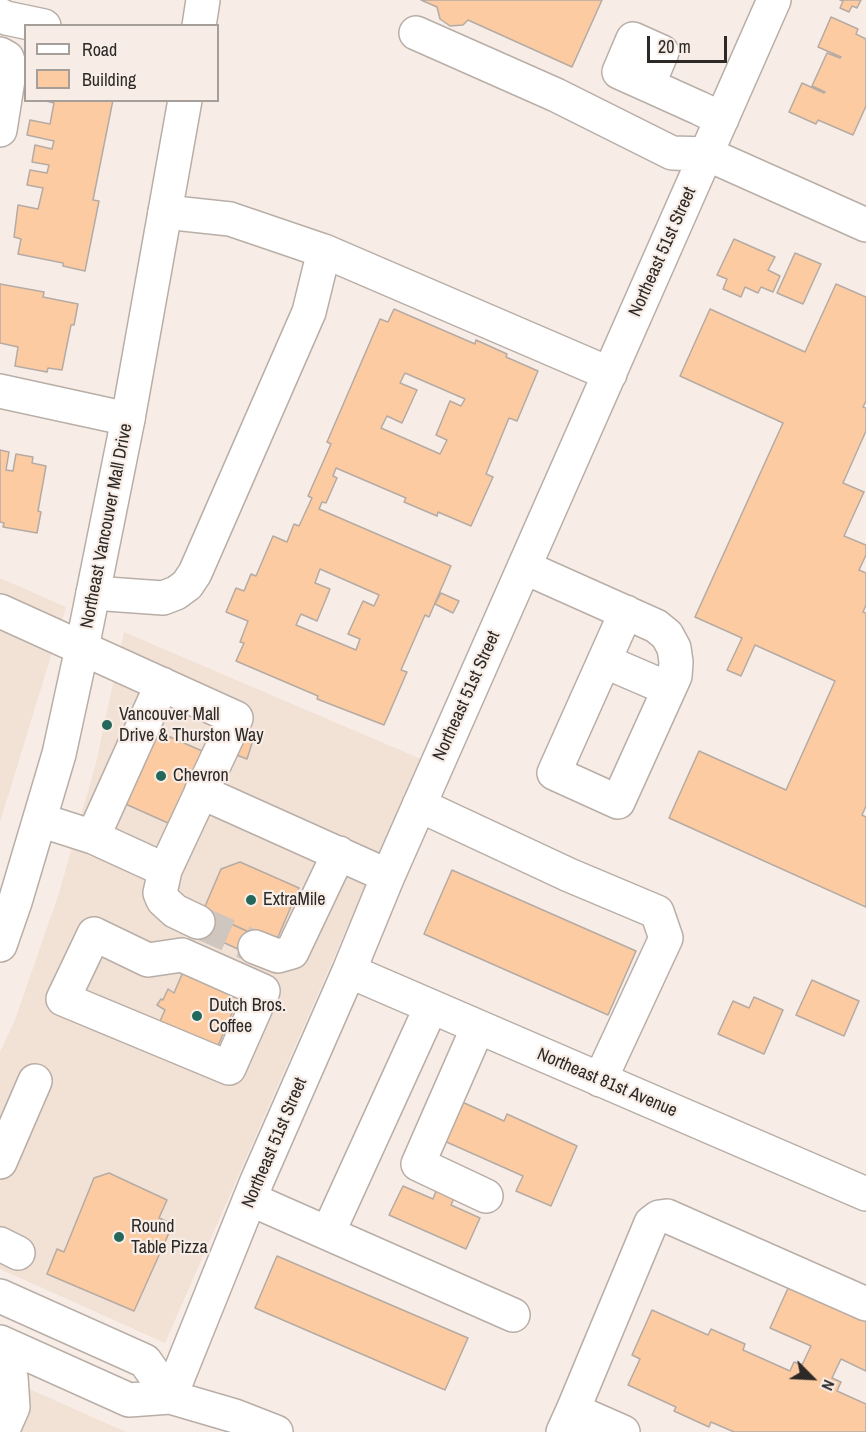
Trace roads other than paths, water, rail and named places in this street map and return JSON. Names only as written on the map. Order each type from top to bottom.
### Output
[{"type":"street","points":[[199,24],[203,0]]},
{"type":"street","name":"Northeast 51st Street","points":[[170,1397],[250,1199],[388,876],[774,0]]},
{"type":"street","points":[[2,26],[24,26]]},
{"type":"street","points":[[416,33],[556,96],[672,153],[707,153],[866,225]]},
{"type":"street","points":[[0,54],[7,58],[10,67],[1,119]]},
{"type":"street","points":[[648,85],[722,119]]},
{"type":"street","name":"Northeast Vancouver Mall Drive","points":[[0,945],[8,899],[40,820],[59,754],[128,419],[185,102]]},
{"type":"street","points":[[165,212],[230,219],[324,251],[610,374]]},
{"type":"street","points":[[93,593],[163,598],[187,585],[195,573],[309,312],[324,251]]},
{"type":"street","points":[[0,391],[128,419]]},
{"type":"street","points":[[524,567],[626,612],[657,626],[674,648],[675,676],[618,802],[554,773],[626,612]]},
{"type":"street","points":[[0,611],[236,718],[165,870],[160,893],[163,900],[175,911],[198,922]]},
{"type":"street","points":[[604,661],[669,689]]},
{"type":"street","points":[[93,837],[162,684]]},
{"type":"street","points":[[201,792],[388,876]]},
{"type":"street","points":[[419,805],[569,875],[657,912],[666,938],[600,1080]]},
{"type":"street","points":[[40,820],[93,837],[165,870]]},
{"type":"street","points":[[255,947],[278,956],[292,952],[339,853]]},
{"type":"street","points":[[93,934],[148,960],[182,955],[263,991],[229,1068],[63,999],[93,934]]},
{"type":"street","name":"Northeast 81st Avenue","points":[[349,971],[866,1194]]},
{"type":"street","points":[[328,1233],[431,1007]]},
{"type":"street","points":[[478,1027],[418,1164],[486,1196]]},
{"type":"street","points":[[0,1162],[35,1081]]},
{"type":"street","points":[[250,1199],[513,1315]]},
{"type":"street","points":[[623,1432],[568,1421],[651,1223],[659,1217],[667,1216],[866,1304]]},
{"type":"street","points":[[0,1296],[146,1361],[170,1397]]},
{"type":"street","points":[[0,1342],[129,1400],[170,1397],[234,1416],[276,1432]]},
{"type":"street","points":[[0,1353],[11,1377],[13,1407],[2,1432]]},
{"type":"tunnel","points":[[198,922],[255,947]]},
{"type":"place","name":"Vancouver Mall Drive & Thurston Way","points":[[107,725]]},
{"type":"place","name":"Chevron","points":[[161,776]]},
{"type":"place","name":"ExtraMile","points":[[251,900]]},
{"type":"place","name":"Dutch Bros. Coffee","points":[[197,1016]]},
{"type":"place","name":"Round Table Pizza","points":[[119,1237]]}]
